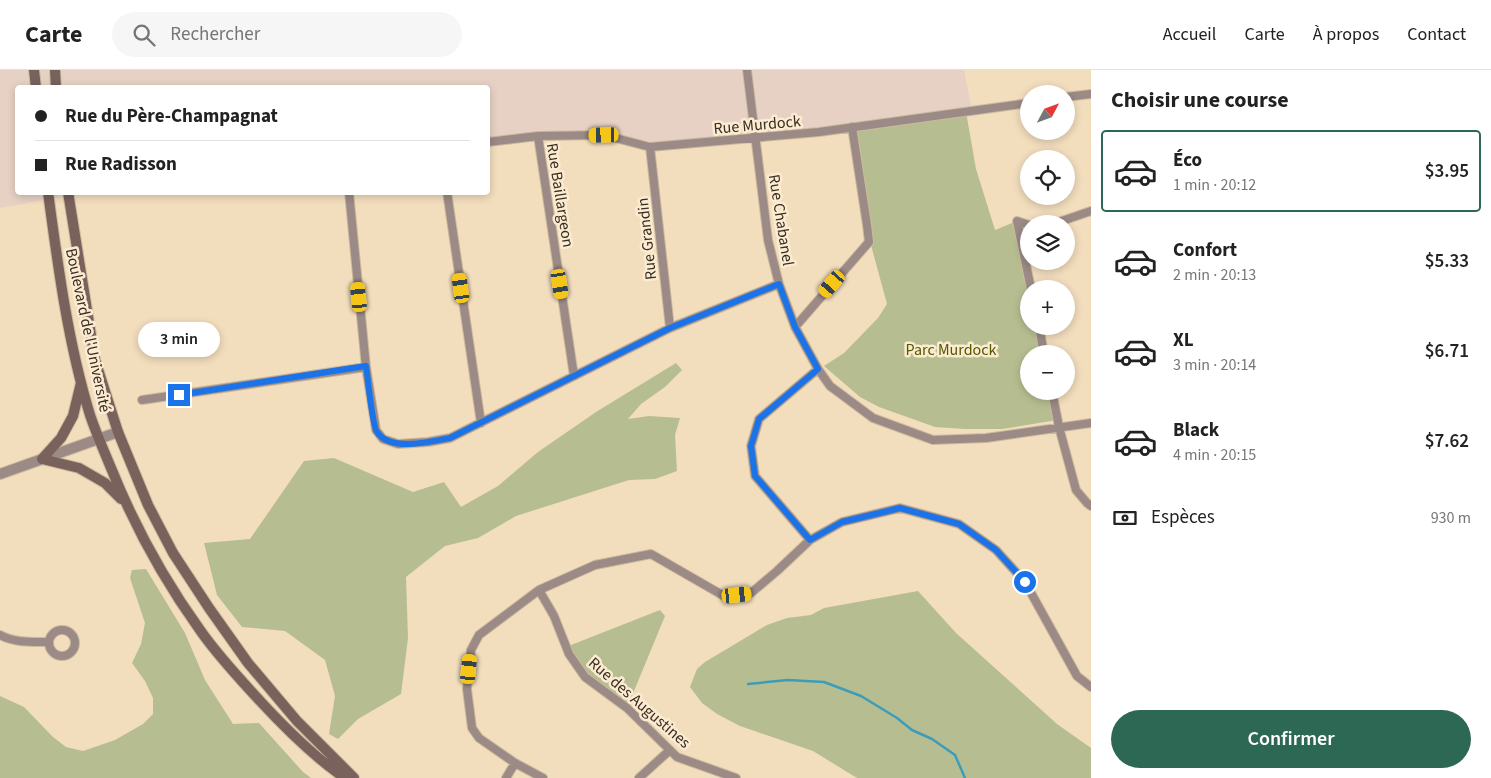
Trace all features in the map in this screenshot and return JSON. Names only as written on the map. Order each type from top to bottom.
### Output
[{"type":"main road","points":[[34,70],[36,85]]},
{"type":"main road","points":[[54,70],[56,85]]},
{"type":"main road","name":"Boulevard de l'Université","points":[[48,195],[62,291],[81,382],[99,439],[125,502],[170,586],[200,631],[237,676],[283,726],[345,778]]},
{"type":"main road","name":"Boulevard de l'Université","points":[[68,195],[96,360],[118,432],[152,513],[174,553],[209,608],[248,663],[297,720],[354,778]]},
{"type":"main road","points":[[81,382],[73,416],[61,438],[42,459],[79,468],[104,483],[125,502]]},
{"type":"street","name":"Rue Chabanel","points":[[747,70],[768,240],[779,284],[795,327],[818,369],[830,386],[873,418],[933,440],[986,438],[1091,423]]},
{"type":"street","points":[[1075,96],[1091,94]]},
{"type":"street","name":"Rue Murdock","points":[[490,142],[538,136],[604,135],[650,147],[819,132],[1020,104]]},
{"type":"street","points":[[795,327],[868,242],[852,127]]},
{"type":"street","name":"Rue Baillargeon","points":[[538,136],[574,376]]},
{"type":"street","name":"Rue Grandin","points":[[650,147],[670,328]]},
{"type":"street","points":[[349,195],[366,366],[376,430],[383,439],[398,444],[450,438],[670,328],[779,284]]},
{"type":"street","points":[[447,195],[481,423]]},
{"type":"street","points":[[1075,216],[1091,211]]},
{"type":"street","points":[[1020,222],[1017,221],[1020,235]]},
{"type":"street","points":[[142,400],[366,366]]},
{"type":"street","points":[[810,540],[755,476],[751,446],[759,419],[818,369]]},
{"type":"street","points":[[1054,400],[1059,428],[1076,490],[1091,506]]},
{"type":"street","points":[[0,474],[118,432]]},
{"type":"street","points":[[543,778],[514,763],[479,738],[472,728],[467,689],[471,650],[479,635],[539,590],[595,565],[651,554],[724,596],[751,594],[810,540],[842,522],[900,508],[959,524],[996,550],[1025,582],[1076,676],[1091,687]]},
{"type":"street","name":"Rue des Augustines","points":[[539,590],[554,616],[569,654],[585,677],[627,708],[677,757],[736,778]]},
{"type":"street","points":[[0,635],[16,641],[49,642]]},
{"type":"street","points":[[639,778],[670,750]]},
{"type":"street","points":[[506,778],[514,763]]},
{"type":"shaded area","points":[[0,70],[964,70],[972,111],[852,127],[650,147],[604,135],[490,142],[490,85],[15,85],[15,195],[73,195],[0,208]]},
{"type":"green space","name":"Parc Murdock","points":[[966,112],[976,169],[995,230],[1017,221],[1020,238],[1020,270],[1026,270],[1027,280],[1020,280],[1020,335],[1043,335],[1045,345],[1020,345],[1020,400],[1056,400],[1057,420],[1002,429],[935,427],[879,407],[860,397],[824,366],[844,353],[878,318],[887,304],[865,223],[852,131]]},
{"type":"green space","points":[[676,363],[682,370],[665,387],[641,404],[628,419],[649,416],[680,418],[675,435],[677,471],[655,479],[629,480],[516,516],[478,538],[445,546],[406,577],[408,638],[401,694],[358,719],[338,739],[329,734],[335,696],[325,660],[285,631],[242,627],[217,595],[204,543],[250,539],[304,461],[334,458],[413,492],[444,482],[461,507],[498,486],[538,452],[596,412]]},
{"type":"green space","points":[[146,569],[185,633],[205,680],[233,724],[259,723],[303,772],[311,778],[0,778],[0,696],[24,707],[53,737],[66,747],[83,751],[115,740],[143,724],[153,714],[153,698],[145,681],[132,663],[141,644],[145,623],[130,578],[132,570]]},
{"type":"green space","points":[[918,591],[956,633],[1057,724],[1091,748],[1091,778],[857,778],[813,751],[740,726],[717,714],[702,703],[690,687],[697,669],[705,662],[767,625],[787,618],[811,615],[824,608]]},
{"type":"green space","points":[[660,610],[665,616],[627,708],[585,677],[566,647]]},
{"type":"waterway","points":[[748,684],[788,680],[824,682],[861,696],[897,718],[912,730],[932,739],[955,755],[965,778]]},
{"type":"route","points":[[179,395],[366,366],[376,430],[383,439],[398,444],[450,438],[670,328],[779,284],[795,327],[818,369],[759,419],[751,446],[755,476],[810,540],[842,522],[900,508],[959,524],[996,550],[1025,582]]}]
